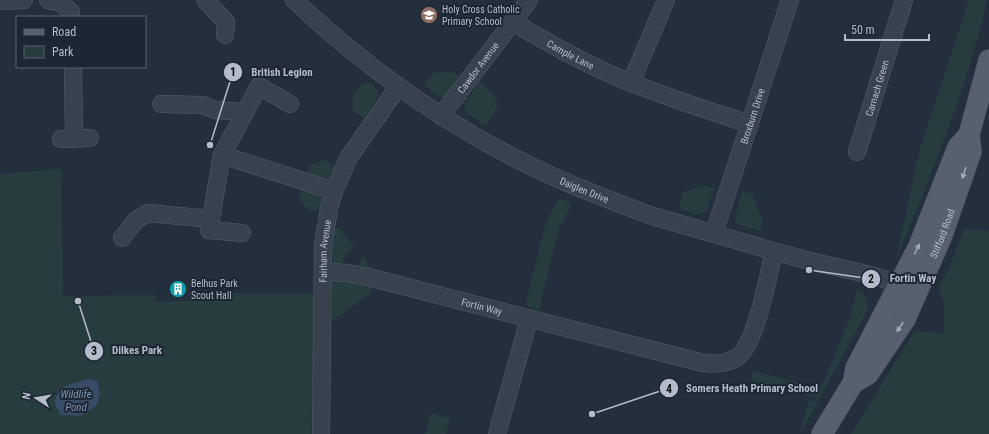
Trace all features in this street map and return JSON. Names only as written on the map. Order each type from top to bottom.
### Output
[{"type":"main road","name":"Stifford Road","points":[[822,434],[853,383],[868,374],[905,319],[908,288],[941,238],[971,152],[969,135],[989,60]]},
{"type":"street","points":[[0,1],[24,0]]},
{"type":"street","points":[[48,0],[61,3],[71,12],[71,16]]},
{"type":"street","points":[[204,0],[226,22],[225,35]]},
{"type":"street","name":"Daiglen Drive","points":[[294,0],[337,40],[398,87],[441,116],[511,157],[570,185],[654,216],[774,252],[908,288]]},
{"type":"street","name":"Cawdor Avenue","points":[[441,116],[528,0]]},
{"type":"street","points":[[631,83],[666,0]]},
{"type":"street","name":"Broxburn Drive","points":[[714,233],[790,0]]},
{"type":"street","name":"Carnach Green","points":[[857,152],[904,0]]},
{"type":"street","name":"Cample Lane","points":[[512,22],[577,58],[631,83],[690,105],[750,124]]},
{"type":"street","points":[[73,68],[75,139]]},
{"type":"street","points":[[242,233],[210,230],[222,155],[259,86],[290,104]]},
{"type":"street","name":"Fairham Avenue","points":[[321,434],[325,228],[334,191],[349,157],[398,87]]},
{"type":"street","points":[[161,104],[203,105],[215,110],[245,112]]},
{"type":"street","points":[[222,155],[334,191]]},
{"type":"street","points":[[122,238],[136,220],[148,213],[211,219]]},
{"type":"street","name":"Fortin Way","points":[[324,272],[348,273],[372,278],[703,363],[720,364],[737,358],[747,347],[753,334],[774,252]]},
{"type":"street","points":[[497,434],[529,319]]},
{"type":"green space","points":[[969,0],[987,0],[979,33],[959,99],[947,132],[896,260],[920,148]]},
{"type":"green space","points":[[452,71],[462,79],[449,98],[441,98],[424,85],[433,73]]},
{"type":"green space","points":[[480,81],[495,97],[498,106],[486,125],[466,113],[464,104]]},
{"type":"green space","points":[[367,82],[377,90],[378,97],[364,118],[353,111],[353,95],[363,83]]},
{"type":"green space","points":[[325,160],[335,167],[327,181],[307,175],[310,165]]},
{"type":"green space","points":[[61,169],[63,296],[156,295],[157,302],[206,300],[206,293],[316,293],[311,434],[0,434],[0,174]]},
{"type":"green space","points":[[705,186],[714,188],[707,211],[698,215],[679,208],[683,192]]},
{"type":"green space","points":[[303,188],[319,193],[322,198],[320,211],[308,210],[299,199]]},
{"type":"green space","points":[[742,191],[752,194],[763,221],[760,231],[737,224],[735,217]]},
{"type":"green space","points":[[559,198],[572,204],[559,228],[539,310],[525,306],[546,222]]},
{"type":"green space","points":[[338,227],[354,246],[344,257],[342,266],[334,264],[332,254],[334,229]]},
{"type":"green space","points":[[965,228],[989,231],[989,434],[851,434],[914,332],[944,333],[944,303],[938,290],[953,260],[963,257],[952,259]]},
{"type":"green space","points":[[364,257],[372,270],[355,269]]},
{"type":"green space","points":[[342,280],[371,286],[371,293],[332,321],[332,284]]},
{"type":"green space","points":[[857,288],[867,299],[868,309],[800,434],[809,400],[815,401],[817,398],[751,381],[753,371],[821,388],[851,315]]},
{"type":"green space","points":[[431,413],[450,419],[446,434],[425,434]]},
{"type":"water","name":"Wildlife Pond","points":[[88,379],[97,381],[100,394],[96,406],[80,416],[61,415],[55,404],[58,392],[66,386]]},
{"type":"place","name":"Holy Cross Catholic Primary School","points":[[429,15]]},
{"type":"place","name":"British Legion","points":[[210,145]]},
{"type":"place","name":"Fortin Way","points":[[809,270]]},
{"type":"place","name":"Belhus Park Scout Hall","points":[[178,289]]},
{"type":"place","name":"Dilkes Park","points":[[78,301]]},
{"type":"place","name":"Somers Heath Primary School","points":[[592,414]]}]
